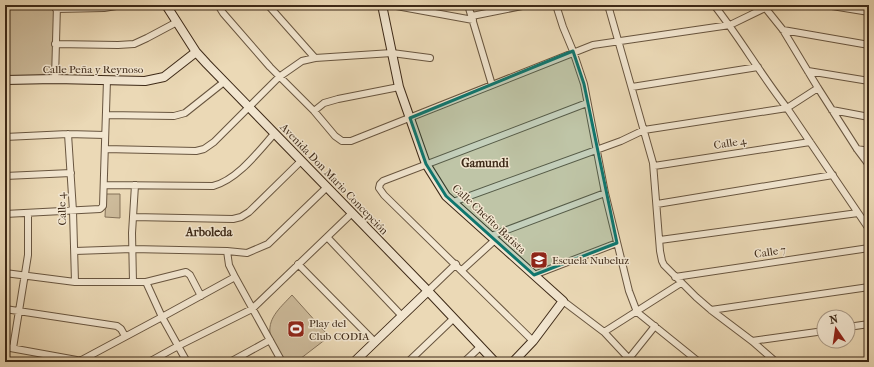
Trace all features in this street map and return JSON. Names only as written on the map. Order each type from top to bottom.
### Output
[{"type":"street","points":[[55,79],[56,7],[104,8],[122,5]]},
{"type":"street","name":"Avenida Don Mario Concepción","points":[[166,5],[196,52],[495,362]]},
{"type":"street","points":[[218,5],[223,13],[279,77],[314,111],[335,136],[342,141],[351,140],[410,118],[573,51],[593,45],[730,25],[764,7],[784,30],[818,88],[869,165]]},
{"type":"street","points":[[268,5],[315,58]]},
{"type":"street","name":"Calle Chefito Batista","points":[[382,5],[399,87],[426,164],[446,196],[563,300],[604,332],[629,361]]},
{"type":"street","points":[[391,5],[472,18],[527,5]]},
{"type":"street","points":[[468,5],[492,85]]},
{"type":"street","points":[[556,5],[584,84],[604,193],[618,243],[629,291],[637,312],[700,362]]},
{"type":"street","points":[[608,5],[654,166],[662,261],[675,277],[711,310],[752,341],[776,362]]},
{"type":"street","points":[[714,5],[730,25],[774,92],[787,108],[869,229]]},
{"type":"street","points":[[826,5],[869,12]]},
{"type":"street","points":[[55,44],[134,44],[177,22]]},
{"type":"street","points":[[784,30],[869,45]]},
{"type":"street","name":"Calle Peña y Reynoso","points":[[5,80],[55,79],[145,81],[164,77],[196,52]]},
{"type":"street","points":[[105,149],[196,151],[204,149],[214,142],[279,77],[302,61],[315,58],[392,53],[430,58]]},
{"type":"street","points":[[632,87],[758,68]]},
{"type":"street","points":[[808,71],[869,81]]},
{"type":"street","points":[[5,214],[100,209],[103,206],[106,135],[106,80]]},
{"type":"street","points":[[106,115],[180,115],[185,113],[224,82]]},
{"type":"street","points":[[314,111],[324,103],[338,99],[399,87]]},
{"type":"street","points":[[453,202],[621,141],[644,130],[787,108],[818,88]]},
{"type":"street","points":[[533,341],[379,188],[383,181],[588,103]]},
{"type":"street","points":[[832,110],[869,117]]},
{"type":"street","points":[[5,137],[68,134],[106,135]]},
{"type":"street","name":"Calle 4","points":[[68,134],[75,251],[75,282]]},
{"type":"street","points":[[104,185],[213,186],[220,184],[243,168],[274,134]]},
{"type":"street","name":"Calle 4","points":[[654,166],[810,142]]},
{"type":"street","points":[[857,149],[869,151]]},
{"type":"street","points":[[133,217],[206,219],[233,219],[241,217],[249,212],[300,161]]},
{"type":"street","points":[[5,176],[71,173]]},
{"type":"street","points":[[657,204],[833,175]]},
{"type":"street","points":[[133,282],[132,249],[135,185]]},
{"type":"street","points":[[75,251],[132,249],[227,251],[247,253],[268,244],[326,188]]},
{"type":"street","points":[[462,270],[493,238],[604,193]]},
{"type":"street","points":[[13,348],[28,255],[28,213]]},
{"type":"street","points":[[660,240],[858,213]]},
{"type":"street","points":[[149,362],[252,309],[352,214]]},
{"type":"street","points":[[327,237],[402,316]]},
{"type":"street","points":[[534,275],[618,243]]},
{"type":"street","name":"Calle 7","points":[[675,277],[869,248]]},
{"type":"street","points":[[227,251],[229,265],[234,276],[282,362]]},
{"type":"street","points":[[298,264],[375,342]]},
{"type":"street","points":[[354,362],[456,264]]},
{"type":"street","points":[[5,272],[75,282],[146,282],[186,272],[190,275],[201,296]]},
{"type":"street","points":[[5,347],[81,361],[201,296],[234,276]]},
{"type":"street","points":[[146,282],[162,317],[187,362]]},
{"type":"street","points":[[604,332],[681,283]]},
{"type":"street","points":[[711,310],[869,287]]},
{"type":"street","points":[[513,362],[533,341],[563,300]]},
{"type":"street","points":[[5,309],[117,326],[121,329],[125,336]]},
{"type":"street","points":[[408,362],[454,318]]},
{"type":"street","points":[[856,326],[869,324]]},
{"type":"street","points":[[629,361],[654,326]]},
{"type":"street","points":[[752,341],[816,331]]},
{"type":"street","points":[[230,362],[270,340]]},
{"type":"street","points":[[464,362],[480,347]]},
{"type":"highlighted area","points":[[573,51],[584,84],[617,243],[534,275],[446,196],[426,164],[410,118]]},
{"type":"shaded area","points":[[5,5],[56,5],[54,76],[5,80]]},
{"type":"shaded area","points":[[106,194],[120,194],[120,218],[105,217]]},
{"type":"shaded area","name":"Play del Club CODIA","points":[[292,295],[326,333],[326,339],[296,362],[284,362],[270,336],[270,327],[276,312]]},
{"type":"place","name":"Escuela Nubeluz","points":[[539,260]]},
{"type":"place","name":"Play del Club CODIA","points":[[296,329]]},
{"type":"district","name":"Gamundi","points":[[485,163]]},
{"type":"district","name":"Arboleda","points":[[209,232]]}]
